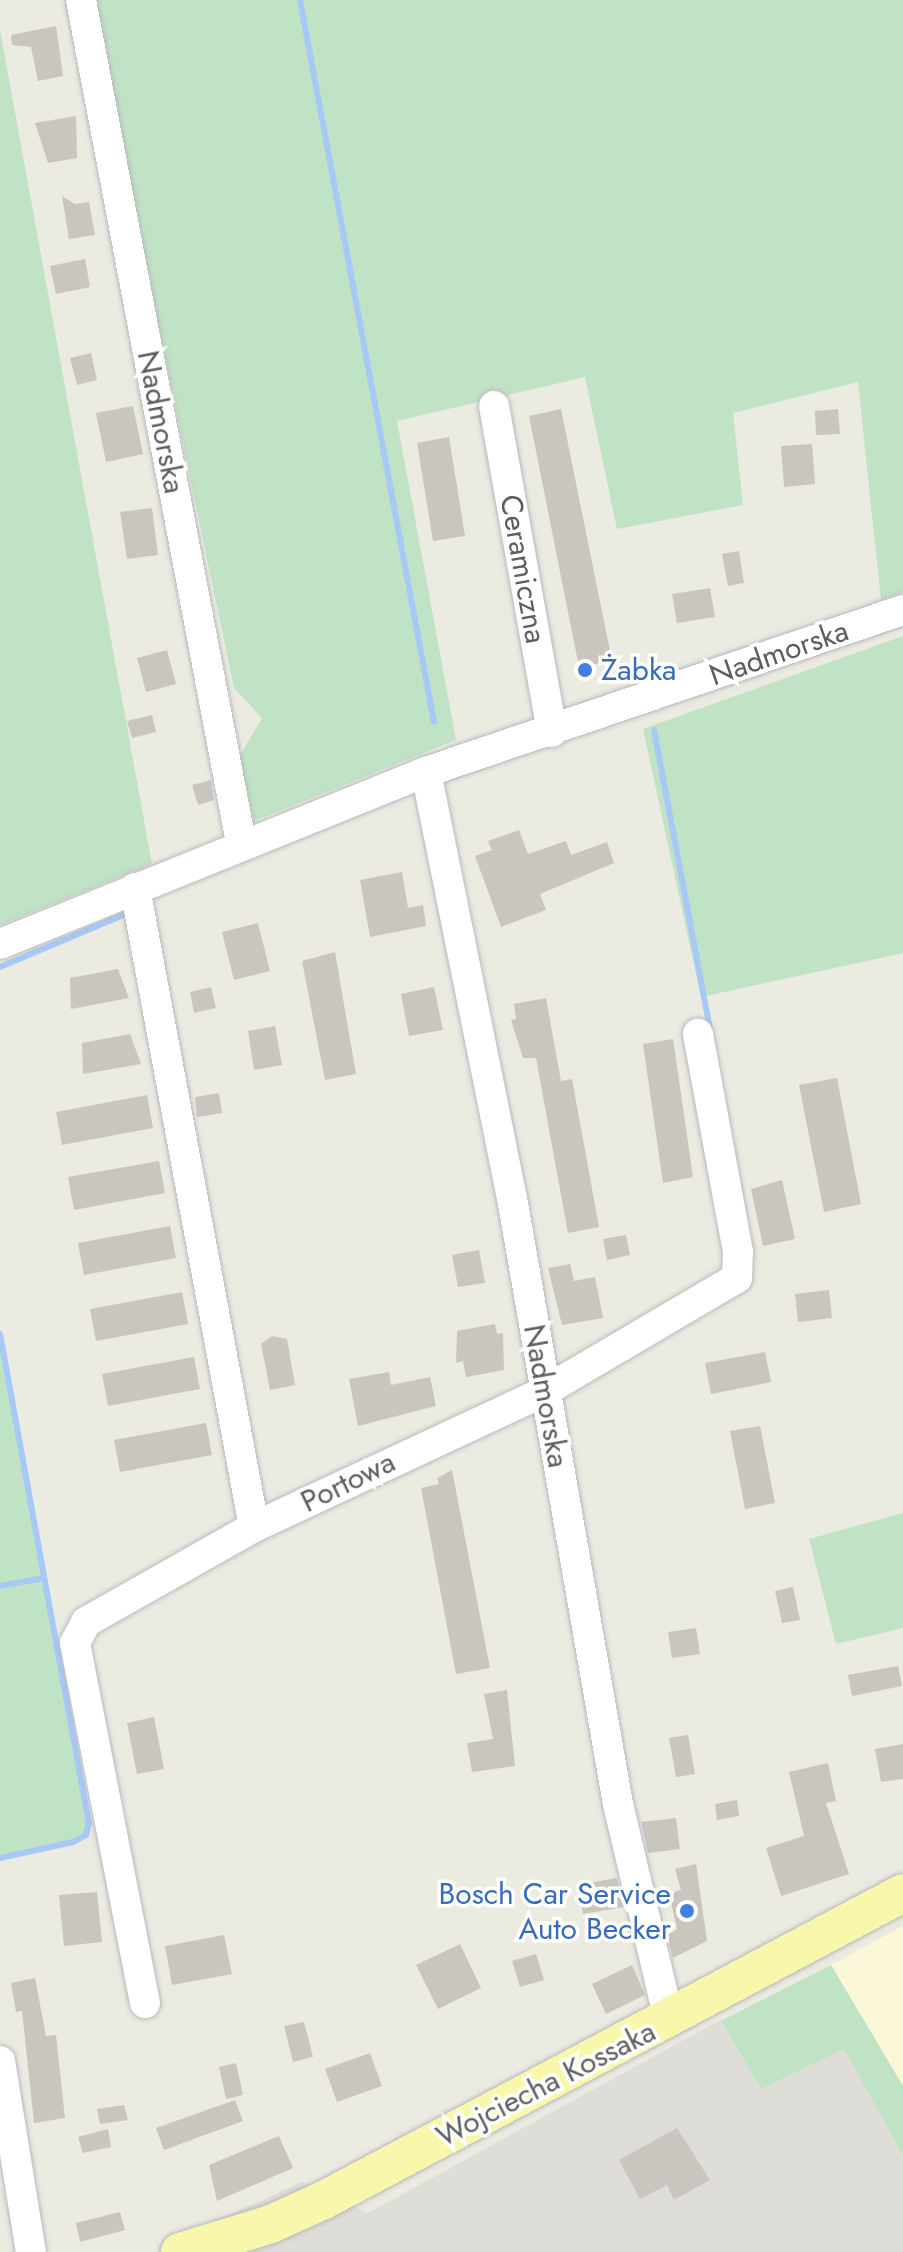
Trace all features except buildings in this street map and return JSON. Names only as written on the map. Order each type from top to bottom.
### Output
[{"type":"main road","name":"Wojciecha Kossaka","points":[[180,2252],[271,2224],[324,2200],[669,2020],[903,1893]]},
{"type":"street","name":"Nadmorska","points":[[81,0],[241,843]]},
{"type":"street","name":"Ceramiczna","points":[[494,406],[552,732]]},
{"type":"street","name":"Nadmorska","points":[[0,944],[241,843],[426,772],[552,732],[903,610]]},
{"type":"street","name":"Nadmorska","points":[[426,772],[545,1391],[618,1804],[669,2020]]},
{"type":"street","points":[[135,888],[254,1527]]},
{"type":"street","name":"Portowa","points":[[145,2003],[75,1643],[86,1622],[254,1527],[545,1391],[737,1278],[738,1252],[698,1034]]},
{"type":"street","points":[[0,2061],[31,2252]]},
{"type":"shaded area","points":[[903,1926],[903,2086],[831,1965]]},
{"type":"shaded area","points":[[720,2020],[761,2089],[844,2049],[903,2156],[903,2252],[159,2252],[158,2247],[302,2182],[368,2213]]},
{"type":"green space","points":[[91,0],[903,0],[903,592],[881,600],[858,382],[733,413],[743,505],[617,529],[585,377],[397,421],[456,740],[254,821],[239,757],[262,718],[234,688]]},
{"type":"green space","points":[[0,30],[152,864],[0,925]]},
{"type":"green space","points":[[903,636],[903,953],[701,997],[643,729]]},
{"type":"green space","points":[[0,1334],[89,1823],[86,1835],[73,1842],[0,1858]]},
{"type":"green space","points":[[903,1513],[903,1628],[836,1644],[809,1539]]},
{"type":"green space","points":[[831,1965],[903,2086],[903,2156],[844,2049],[761,2089],[721,2021]]},
{"type":"waterway","points":[[300,0],[434,722]]},
{"type":"waterway","points":[[654,730],[710,1029]]},
{"type":"waterway","points":[[0,967],[130,912]]},
{"type":"waterway","points":[[0,1334],[89,1823],[86,1835],[73,1842],[0,1858]]},
{"type":"waterway","points":[[0,1586],[43,1578]]},
{"type":"place","name":"Żabka","points":[[585,670]]},
{"type":"place","name":"Bosch Car Service Auto Becker","points":[[687,1911]]}]
